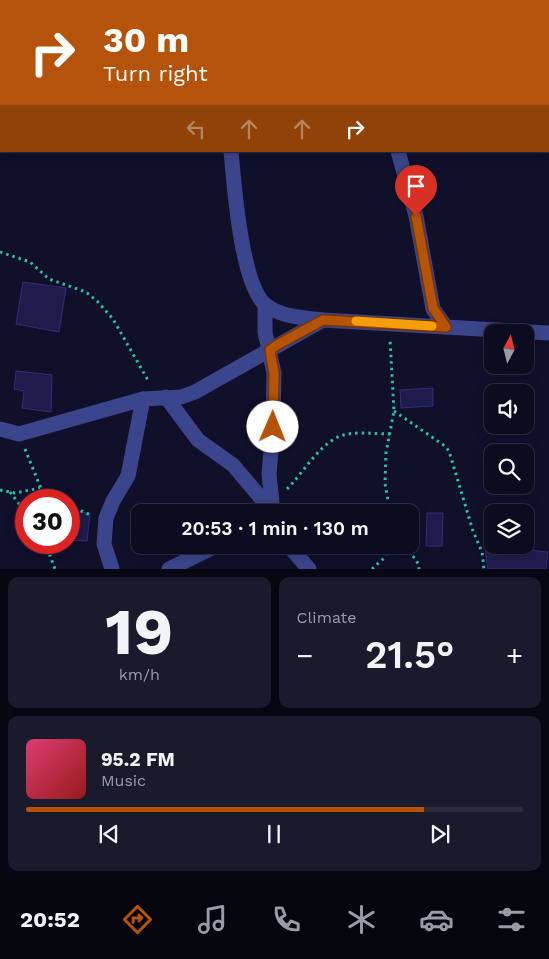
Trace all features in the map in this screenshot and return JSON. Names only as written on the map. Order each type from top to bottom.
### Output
[{"type":"street","points":[[231,152],[233,182],[248,273],[254,290],[265,305],[280,312],[323,320],[389,322],[549,333]]},
{"type":"street","points":[[398,152],[416,216],[433,308],[446,327]]},
{"type":"street","points":[[265,305],[265,332],[274,373],[273,427],[269,474],[271,504]]},
{"type":"street","points":[[0,429],[19,434],[143,399],[181,396],[195,392],[323,320]]},
{"type":"street","points":[[166,397],[198,440],[233,465],[265,504]]},
{"type":"street","points":[[112,569],[104,544],[105,525],[113,501],[128,476],[143,399]]},
{"type":"street","points":[[169,569],[200,554]]},
{"type":"street","points":[[296,554],[309,569]]},
{"type":"path","points":[[0,252],[30,262],[49,279],[86,292],[113,319],[147,380],[166,397]]},
{"type":"path","points":[[389,322],[394,411],[386,453],[385,483],[389,504]]},
{"type":"path","points":[[394,411],[446,446],[449,451],[473,531],[482,552],[484,569]]},
{"type":"path","points":[[0,490],[10,492],[40,488],[19,434]]},
{"type":"path","points":[[275,504],[280,496],[320,452],[336,438],[353,434],[390,434]]},
{"type":"path","points":[[10,492],[15,499]]},
{"type":"path","points":[[80,509],[105,525]]},
{"type":"path","points":[[49,554],[54,569]]},
{"type":"path","points":[[372,569],[386,554]]},
{"type":"path","points":[[409,554],[418,562],[418,569]]},
{"type":"building","points":[[23,282],[66,288],[59,332],[16,324]]},
{"type":"building","points":[[16,371],[52,375],[51,412],[22,408],[24,391],[14,389]]},
{"type":"building","points":[[433,388],[433,406],[401,408],[400,390]]},
{"type":"building","points":[[80,512],[90,513],[87,541],[80,541]]},
{"type":"building","points":[[427,513],[443,513],[442,546],[426,546]]},
{"type":"building","points":[[534,551],[548,552],[546,569],[488,569],[486,554],[534,554]]},
{"type":"slow traffic","points":[[356,321],[432,326]]},
{"type":"route","points":[[273,427],[274,373],[270,350],[277,345],[323,320],[389,322],[446,327],[433,308],[416,216]]}]
